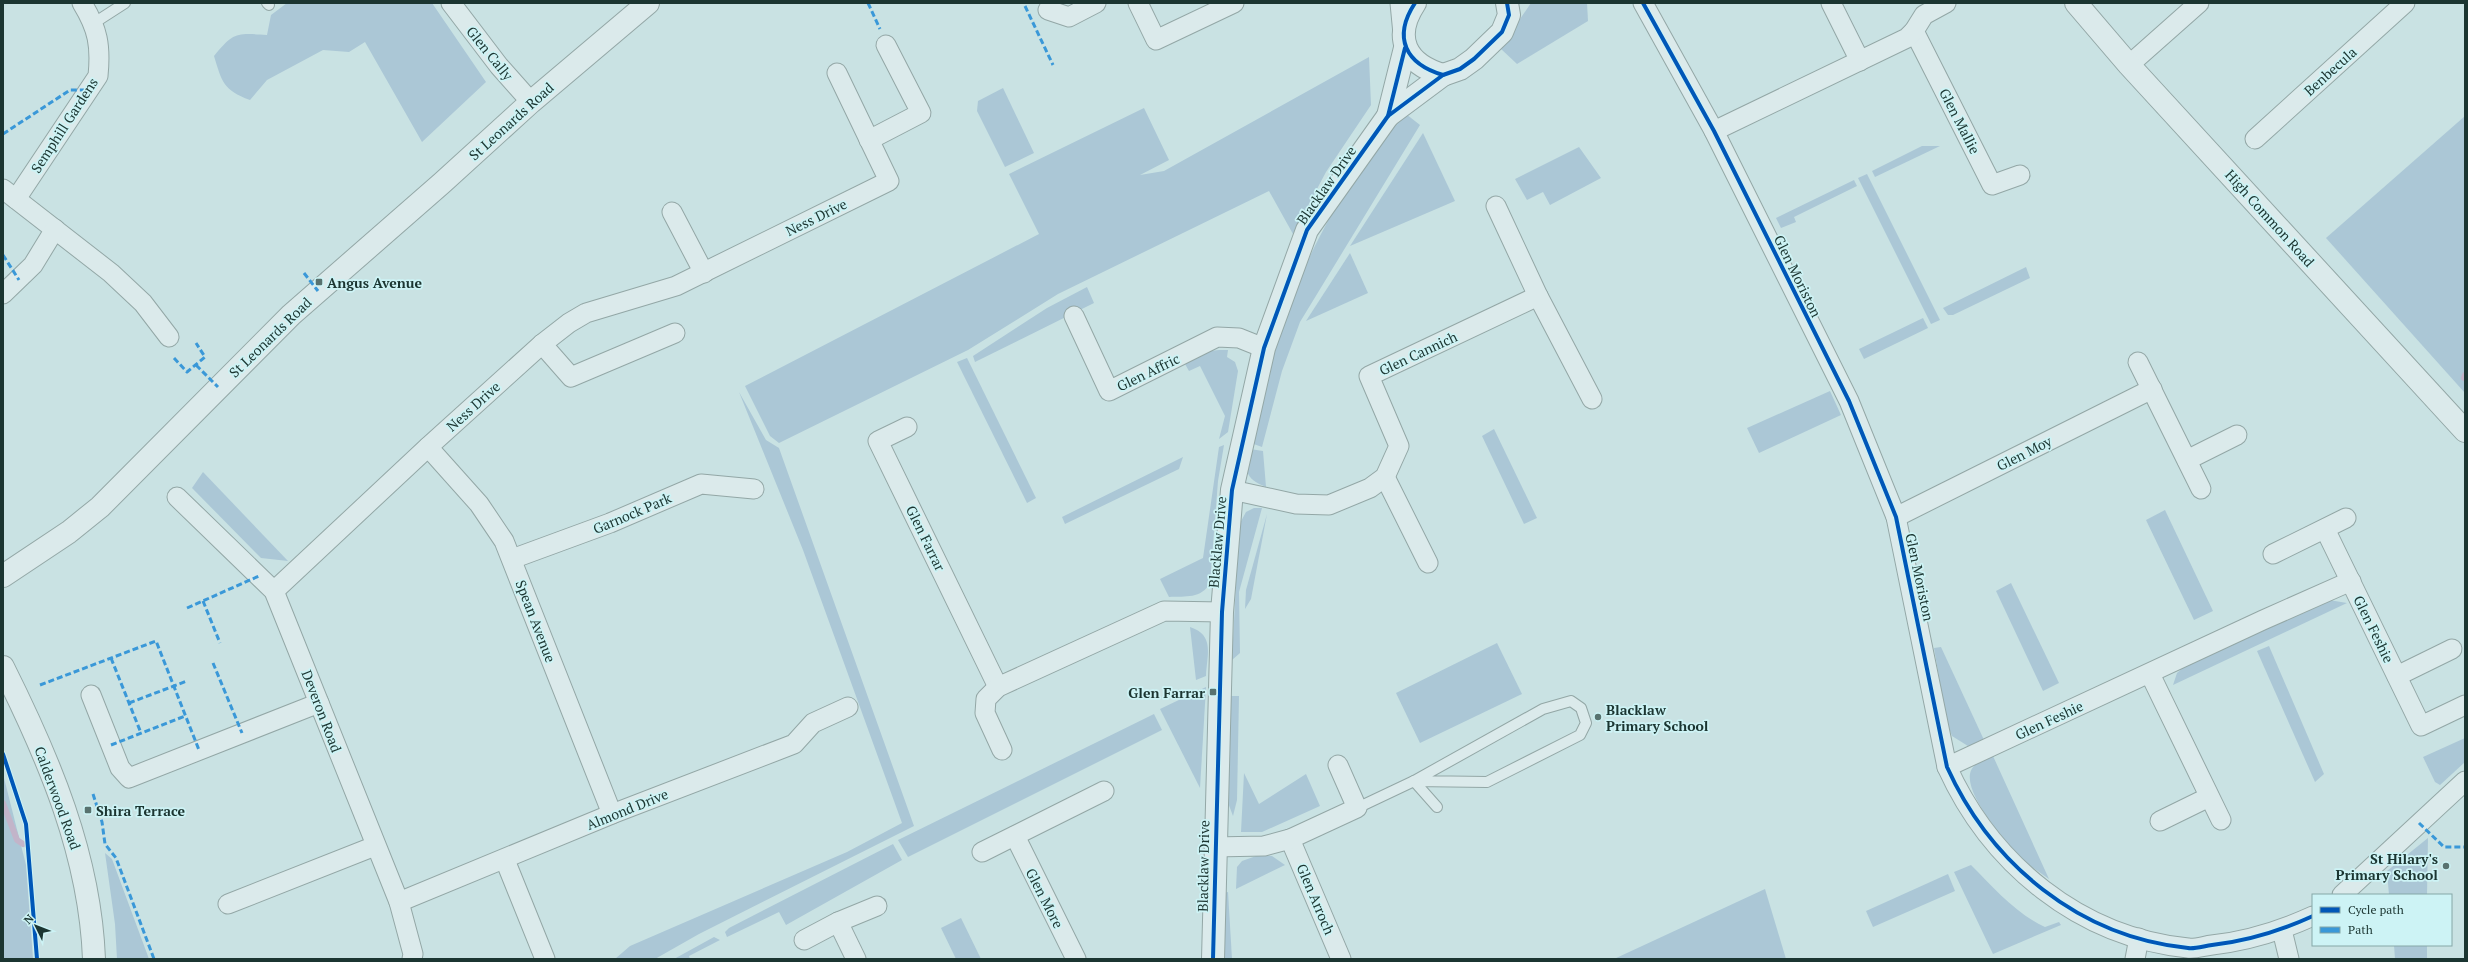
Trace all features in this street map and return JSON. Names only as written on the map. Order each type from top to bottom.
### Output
[{"type":"street","name":"Semphill Gardens","points":[[9,194],[98,76],[100,52],[94,23],[82,3]]},
{"type":"street","name":"Glen Cally","points":[[450,3],[499,66],[531,102]]},
{"type":"street","name":"St Leonards Road","points":[[3,576],[69,532],[100,507],[291,315],[442,183],[531,102],[648,3]]},
{"type":"street","points":[[1048,10],[1069,17],[1096,3]]},
{"type":"street","points":[[1138,3],[1156,40],[1234,3]]},
{"type":"street","points":[[1400,3],[1404,42],[1421,66],[1443,76]]},
{"type":"street","name":"Blacklaw Drive","points":[[1388,116],[1404,42],[1406,21],[1415,3]]},
{"type":"street","name":"Glen Moriston","points":[[1643,3],[1714,131],[1849,401],[1896,517],[1947,767],[1958,790],[1980,826],[2020,871],[2052,897],[2084,918],[2139,938],[2189,948],[2242,942],[2282,930],[2312,916]]},
{"type":"street","points":[[1831,3],[1860,61]]},
{"type":"street","points":[[1714,131],[1907,38],[1914,31],[1924,15],[1946,3]]},
{"type":"street","name":"High Common Road","points":[[2076,3],[2130,65],[2465,431]]},
{"type":"street","points":[[2130,65],[2199,3]]},
{"type":"street","name":"Benbecula","points":[[2255,139],[2405,3]]},
{"type":"street","name":"Blacklaw Drive","points":[[1212,959],[1214,847],[1222,612],[1232,490],[1264,348],[1307,230],[1388,116],[1443,76],[1460,69],[1474,59],[1502,32],[1512,7]]},
{"type":"street","name":"Glen Mallie","points":[[1914,31],[1992,185],[2020,175]]},
{"type":"street","points":[[869,140],[921,113],[886,44]]},
{"type":"street","name":"Ness Drive","points":[[274,591],[428,447],[542,344],[569,323],[586,313],[676,286],[889,181],[837,73]]},
{"type":"street","points":[[9,194],[111,273],[143,304],[168,337]]},
{"type":"street","points":[[1496,206],[1538,296],[1592,399]]},
{"type":"street","points":[[672,212],[704,272]]},
{"type":"street","points":[[3,294],[33,265],[55,230]]},
{"type":"street","name":"Glen Cannich","points":[[1385,477],[1399,446],[1369,376],[1538,296]]},
{"type":"street","name":"Glen Affric","points":[[1074,316],[1109,391],[1217,338],[1239,338],[1264,348]]},
{"type":"street","points":[[542,344],[571,377],[675,333]]},
{"type":"street","points":[[2138,362],[2201,489]]},
{"type":"street","name":"Glen Moy","points":[[1896,517],[2152,389]]},
{"type":"street","name":"Glen Farrar","points":[[907,427],[878,441],[998,687]]},
{"type":"street","points":[[2187,460],[2237,435]]},
{"type":"street","name":"Spean Avenue","points":[[428,447],[480,504],[504,541],[612,814]]},
{"type":"street","points":[[1232,490],[1296,504],[1330,505],[1370,488],[1385,477],[1428,563]]},
{"type":"street","name":"Garnock Park","points":[[512,559],[610,523],[701,484],[754,490]]},
{"type":"street","name":"Deveron Road","points":[[177,497],[274,591],[375,846],[399,902],[413,954],[412,959]]},
{"type":"street","points":[[2273,554],[2346,518]]},
{"type":"street","name":"Glen Feshie","points":[[2325,529],[2421,726],[2465,705]]},
{"type":"street","name":"Glen Feshie","points":[[1947,767],[2150,674],[2263,620],[2351,582]]},
{"type":"street","points":[[1002,750],[985,713],[986,699],[998,687],[1164,611],[1222,612]]},
{"type":"street","name":"Glen Feshie","points":[[2396,676],[2452,649]]},
{"type":"street","name":"Calderwood Road","points":[[3,667],[28,720],[70,823],[90,905],[94,959]]},
{"type":"street","points":[[2150,674],[2209,797],[2222,820]]},
{"type":"street","points":[[91,695],[120,768],[129,778],[319,703]]},
{"type":"street","name":"Almond Drive","points":[[399,902],[505,860],[612,814],[794,744],[813,723],[848,707]]},
{"type":"street","points":[[1214,847],[1264,846],[1290,839],[1357,808],[1338,765]]},
{"type":"street","points":[[2343,894],[2465,781]]},
{"type":"street","points":[[982,852],[1104,791]]},
{"type":"street","points":[[2160,820],[2209,797]]},
{"type":"street","name":"Glen More","points":[[1015,836],[1076,959]]},
{"type":"street","name":"Glen Arroch","points":[[1290,839],[1341,959]]},
{"type":"street","points":[[228,904],[375,846]]},
{"type":"street","points":[[505,860],[545,959]]},
{"type":"street","points":[[804,940],[838,922],[877,906]]},
{"type":"street","points":[[838,922],[856,959]]},
{"type":"street","points":[[2282,930],[2289,959]]},
{"type":"street","points":[[2135,959],[2139,938]]},
{"type":"lane","points":[[94,23],[124,3]]},
{"type":"lane","points":[[1357,808],[1414,781],[1543,709],[1571,701],[1580,708],[1586,723],[1580,735],[1487,782],[1414,781]]},
{"type":"lane","points":[[1414,781],[1437,808]]},
{"type":"shaded area","points":[[287,3],[432,3],[486,82],[422,142],[365,42],[349,52],[323,50],[267,80],[250,100],[234,93],[222,79],[214,56],[226,42],[236,36],[242,34],[267,35],[271,15]]},
{"type":"shaded area","points":[[1531,3],[1587,3],[1588,21],[1517,64],[1500,48]]},
{"type":"shaded area","points":[[1369,57],[1371,105],[1326,172],[1293,234],[1269,191],[1058,294],[968,350],[779,443],[770,436],[745,386],[1039,234],[1009,174],[1144,108],[1169,160],[1140,175],[1164,171]]},
{"type":"shaded area","points":[[1003,88],[1034,153],[1005,167],[977,111],[978,101]]},
{"type":"shaded area","points":[[1406,114],[1420,125],[1300,322],[1282,371],[1262,447],[1251,443],[1273,352],[1295,290],[1310,257],[1344,194],[1364,164],[1384,137]]},
{"type":"shaded area","points":[[2465,116],[2465,393],[2326,238]]},
{"type":"shaded area","points":[[1423,133],[1455,201],[1350,246]]},
{"type":"shaded area","points":[[1922,146],[1940,146],[1875,177],[1872,171]]},
{"type":"shaded area","points":[[1579,147],[1601,178],[1550,205],[1543,192],[1527,200],[1515,179]]},
{"type":"shaded area","points":[[1867,174],[1940,320],[1931,324],[1858,178]]},
{"type":"shaded area","points":[[1854,180],[1857,186],[1794,217],[1796,222],[1781,228],[1776,218]]},
{"type":"shaded area","points":[[1350,253],[1368,293],[1306,321]]},
{"type":"shaded area","points":[[2026,267],[2030,278],[1953,315],[1948,315],[1943,308]]},
{"type":"shaded area","points":[[1087,287],[1094,303],[975,362],[973,356],[1047,308]]},
{"type":"shaded area","points":[[1923,318],[1928,328],[1864,359],[1859,349]]},
{"type":"shaded area","points":[[1228,350],[1227,357],[1235,362],[1238,371],[1228,432],[1219,439],[1225,416],[1200,366],[1189,371],[1185,364],[1210,351]]},
{"type":"shaded area","points":[[967,358],[1036,498],[1027,503],[957,362]]},
{"type":"shaded area","points":[[1830,391],[1841,415],[1759,453],[1747,428]]},
{"type":"shaded area","points":[[739,392],[766,440],[779,448],[914,826],[699,934],[655,959],[615,959],[630,946],[847,852],[902,823],[803,550]]},
{"type":"shaded area","points":[[1494,429],[1537,518],[1524,524],[1482,436]]},
{"type":"shaded area","points":[[1224,445],[1218,481],[1210,583],[1202,592],[1198,594],[1192,596],[1169,597],[1160,579],[1203,558],[1219,447]]},
{"type":"shaded area","points":[[1250,449],[1263,451],[1266,487],[1250,477],[1247,463]]},
{"type":"shaded area","points":[[1183,457],[1179,469],[1065,524],[1062,517]]},
{"type":"shaded area","points":[[203,472],[288,561],[261,558],[192,488]]},
{"type":"shaded area","points":[[1254,508],[1262,508],[1239,592],[1240,653],[1232,660],[1239,525],[1246,512]]},
{"type":"shaded area","points":[[2165,510],[2213,611],[2194,620],[2146,520]]},
{"type":"shaded area","points":[[1267,514],[1251,599],[1245,609],[1246,590]]},
{"type":"shaded area","points":[[2011,583],[2059,683],[2043,691],[1996,591]]},
{"type":"shaded area","points":[[2329,600],[2347,603],[2173,685],[2177,673],[2185,666]]},
{"type":"shaded area","points":[[1190,627],[1203,635],[1208,647],[1206,676],[1196,680]]},
{"type":"shaded area","points":[[1497,643],[1522,694],[1420,743],[1396,693]]},
{"type":"shaded area","points":[[2269,646],[2324,774],[2315,782],[2257,651]]},
{"type":"shaded area","points":[[1941,647],[1984,740],[1968,746],[1952,736],[1947,723],[1934,648]]},
{"type":"shaded area","points":[[1206,687],[1200,788],[1160,709]]},
{"type":"shaded area","points":[[1231,696],[1239,696],[1237,800],[1233,816],[1227,800]]},
{"type":"shaded area","points":[[1154,714],[1162,730],[908,857],[898,840]]},
{"type":"shaded area","points":[[2465,738],[2465,762],[2440,785],[2435,782],[2423,757]]},
{"type":"shaded area","points":[[1993,756],[2049,879],[2028,864],[1999,833],[1981,808],[1975,795],[1971,784],[1971,770],[1979,762]]},
{"type":"shaded area","points":[[1244,773],[1259,804],[1306,774],[1320,806],[1262,832],[1241,832]]},
{"type":"shaded area","points":[[3,774],[26,865],[33,959],[3,959]]},
{"type":"shaded area","points":[[2428,838],[2427,894],[2389,894],[2387,871]]},
{"type":"shaded area","points":[[893,844],[902,860],[786,925],[779,912],[727,937],[725,932],[729,928]]},
{"type":"shaded area","points":[[105,853],[112,859],[149,959],[117,959],[115,924]]},
{"type":"shaded area","points":[[1259,855],[1272,856],[1285,865],[1236,889],[1237,867],[1242,861]]},
{"type":"shaded area","points":[[1971,865],[2005,899],[2024,915],[2045,927],[2059,922],[2061,925],[1993,954],[1954,872]]},
{"type":"shaded area","points":[[1948,874],[1955,891],[1873,927],[1866,911]]},
{"type":"shaded area","points":[[1765,889],[1786,959],[1614,959]]},
{"type":"shaded area","points":[[1228,892],[1232,959],[1223,959],[1224,893]]},
{"type":"shaded area","points":[[961,918],[981,959],[956,959],[941,928]]},
{"type":"shaded area","points":[[714,937],[720,940],[689,956],[690,959],[674,959]]},
{"type":"shaded area","points":[[2394,946],[2427,946],[2427,959],[2395,959]]},
{"type":"waterway","points":[[3,803],[17,840],[23,844]]},
{"type":"marked path","points":[[868,3],[880,29]]},
{"type":"marked path","points":[[1025,6],[1053,65]]},
{"type":"marked path","points":[[3,134],[70,90],[89,90]]},
{"type":"marked path","points":[[3,255],[19,280]]},
{"type":"marked path","points":[[304,273],[318,291]]},
{"type":"marked path","points":[[174,358],[187,372],[205,357],[196,343]]},
{"type":"marked path","points":[[196,365],[218,387]]},
{"type":"marked path","points":[[187,608],[259,576]]},
{"type":"marked path","points":[[203,601],[220,643]]},
{"type":"marked path","points":[[40,685],[156,641],[199,750]]},
{"type":"marked path","points":[[111,658],[141,733]]},
{"type":"marked path","points":[[213,663],[242,733]]},
{"type":"marked path","points":[[129,703],[187,681]]},
{"type":"marked path","points":[[111,745],[185,716]]},
{"type":"marked path","points":[[93,794],[102,822],[105,844],[116,858],[154,959]]},
{"type":"marked path","points":[[2419,823],[2444,847],[2465,847]]},
{"type":"cycle path","points":[[1415,3],[1404,27],[1406,48],[1412,57],[1420,64],[1443,75]]},
{"type":"cycle path","points":[[1213,959],[1222,612],[1232,490],[1264,348],[1307,230],[1388,116],[1443,75],[1460,69],[1474,59],[1502,32],[1509,15],[1507,3]]},
{"type":"cycle path","points":[[1643,3],[1714,131],[1849,401],[1896,517],[1947,767],[1966,802],[1988,835],[2014,864],[2043,890],[2075,911],[2111,929],[2148,941],[2188,948],[2197,948],[2264,935],[2312,916]]},
{"type":"cycle path","points":[[1388,116],[1405,48]]},
{"type":"cycle path","points":[[3,754],[26,824],[37,959]]},
{"type":"place","name":"Angus Avenue","points":[[319,282]]},
{"type":"place","name":"Glen Farrar","points":[[1213,692]]},
{"type":"place","name":"Blacklaw Primary School","points":[[1598,717]]},
{"type":"place","name":"Shira Terrace","points":[[88,810]]},
{"type":"place","name":"St Hilary's Primary School","points":[[2446,866]]}]
